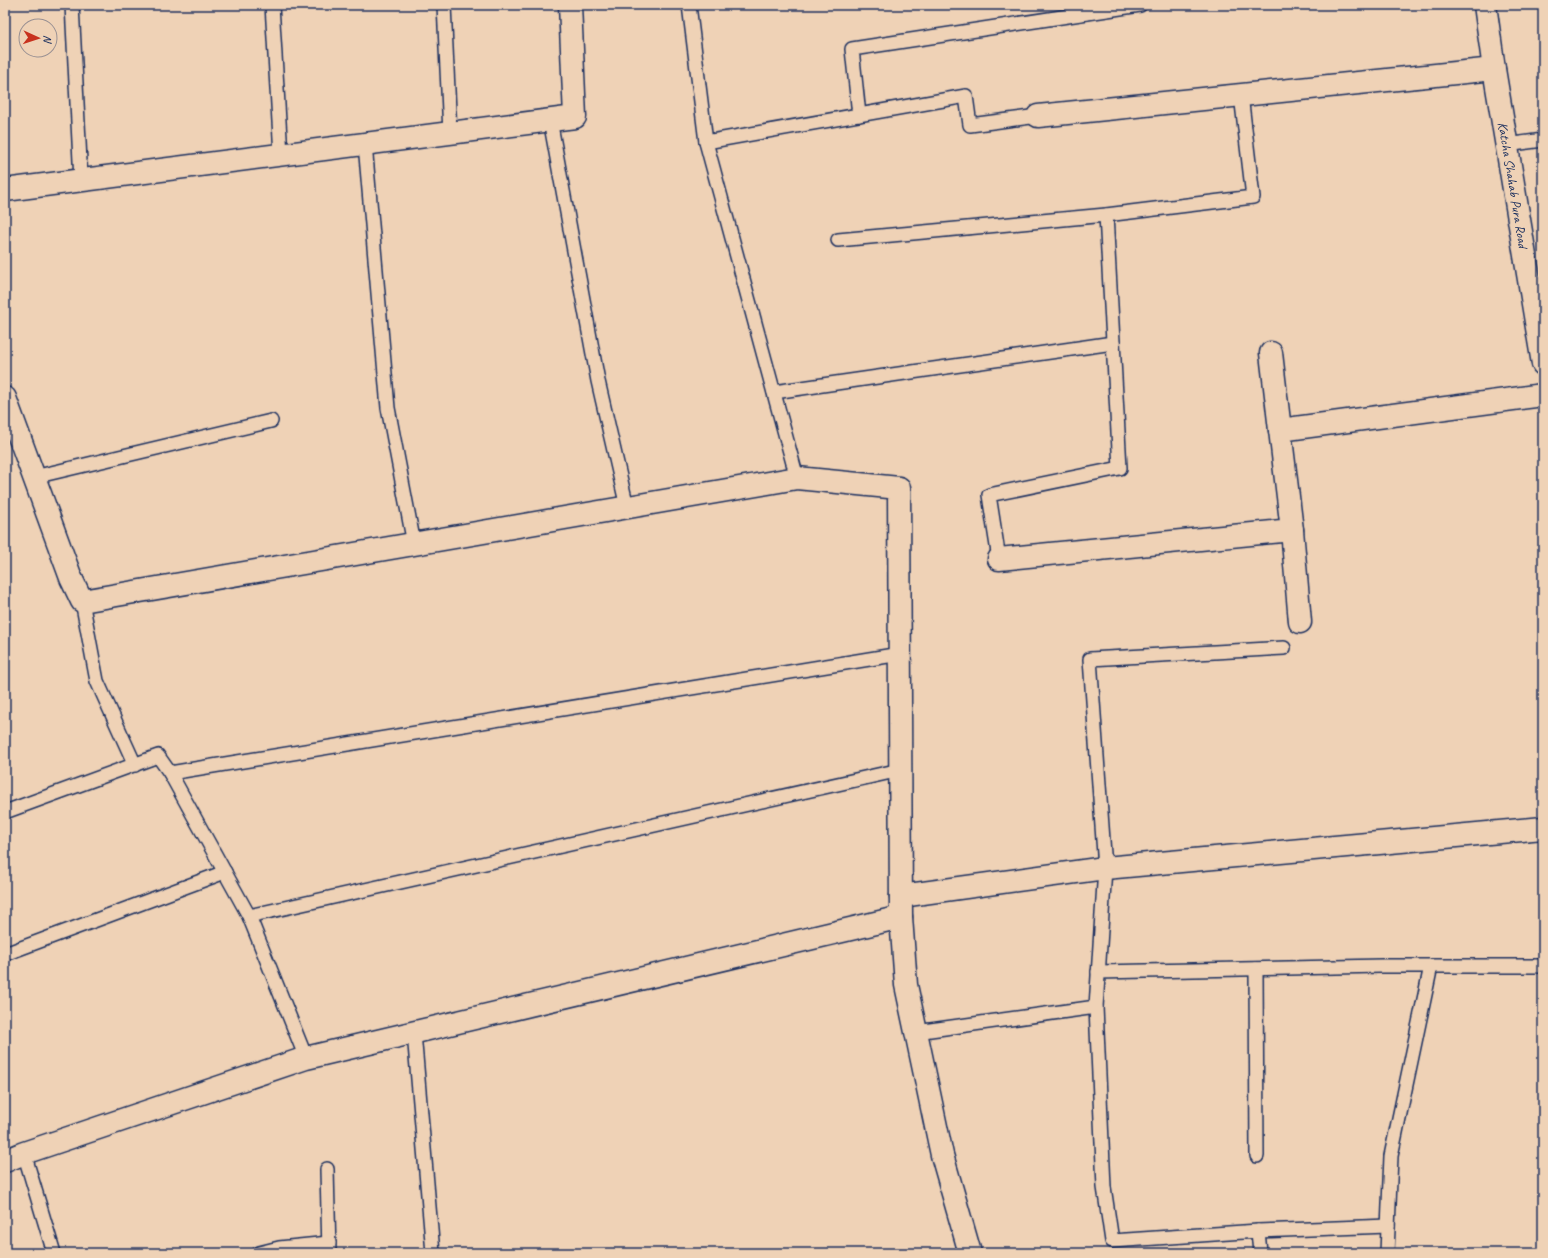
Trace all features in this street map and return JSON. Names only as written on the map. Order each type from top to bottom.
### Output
[{"type":"street","points":[[5,190],[575,116],[570,5]]},
{"type":"street","name":"Katcha Shahab Pura Road","points":[[1485,5],[1506,145],[1543,364]]},
{"type":"street","points":[[1038,116],[1494,69]]},
{"type":"street","points":[[1271,353],[1292,530],[1300,622]]},
{"type":"street","points":[[1280,430],[1543,395]]},
{"type":"street","points":[[5,398],[71,578],[82,601],[797,478],[899,488],[901,907],[906,985],[942,1155],[970,1253]]},
{"type":"street","points":[[999,559],[1292,530]]},
{"type":"street","points":[[15,1157],[306,1058],[414,1033],[901,907],[1104,868],[1543,828]]},
{"type":"lane","points":[[72,5],[81,181]]},
{"type":"lane","points":[[272,5],[282,155]]},
{"type":"lane","points":[[444,5],[450,133]]},
{"type":"lane","points":[[689,5],[706,142],[797,478]]},
{"type":"lane","points":[[859,115],[852,49],[1140,5]]},
{"type":"lane","points":[[838,240],[1106,215],[1253,197],[1241,95]]},
{"type":"lane","points":[[706,142],[966,96],[970,125],[1038,116]]},
{"type":"lane","points":[[550,120],[598,380],[628,507]]},
{"type":"lane","points":[[1506,145],[1543,140]]},
{"type":"lane","points":[[365,144],[388,408],[414,544]]},
{"type":"lane","points":[[999,559],[989,495],[1120,468],[1106,215]]},
{"type":"lane","points":[[774,392],[1113,342]]},
{"type":"lane","points":[[34,477],[271,421]]},
{"type":"lane","points":[[82,601],[97,681],[135,765]]},
{"type":"lane","points":[[1284,648],[1090,659],[1104,868],[1096,1007],[1104,1187],[1112,1241],[1388,1226]]},
{"type":"lane","points":[[170,773],[900,654]]},
{"type":"lane","points":[[5,812],[158,756],[170,773],[249,916],[306,1058]]},
{"type":"lane","points":[[249,916],[900,770]]},
{"type":"lane","points":[[5,954],[225,872]]},
{"type":"lane","points":[[1387,1253],[1391,1156],[1431,966]]},
{"type":"lane","points":[[1098,972],[1256,968],[1543,966]]},
{"type":"lane","points":[[1256,968],[1258,1156]]},
{"type":"lane","points":[[916,1032],[1096,1007]]},
{"type":"lane","points":[[414,1033],[433,1253]]},
{"type":"lane","points":[[15,1157],[54,1253]]},
{"type":"lane","points":[[259,1253],[280,1248],[329,1248],[327,1169]]},
{"type":"lane","points":[[1258,1232],[1260,1253]]}]
